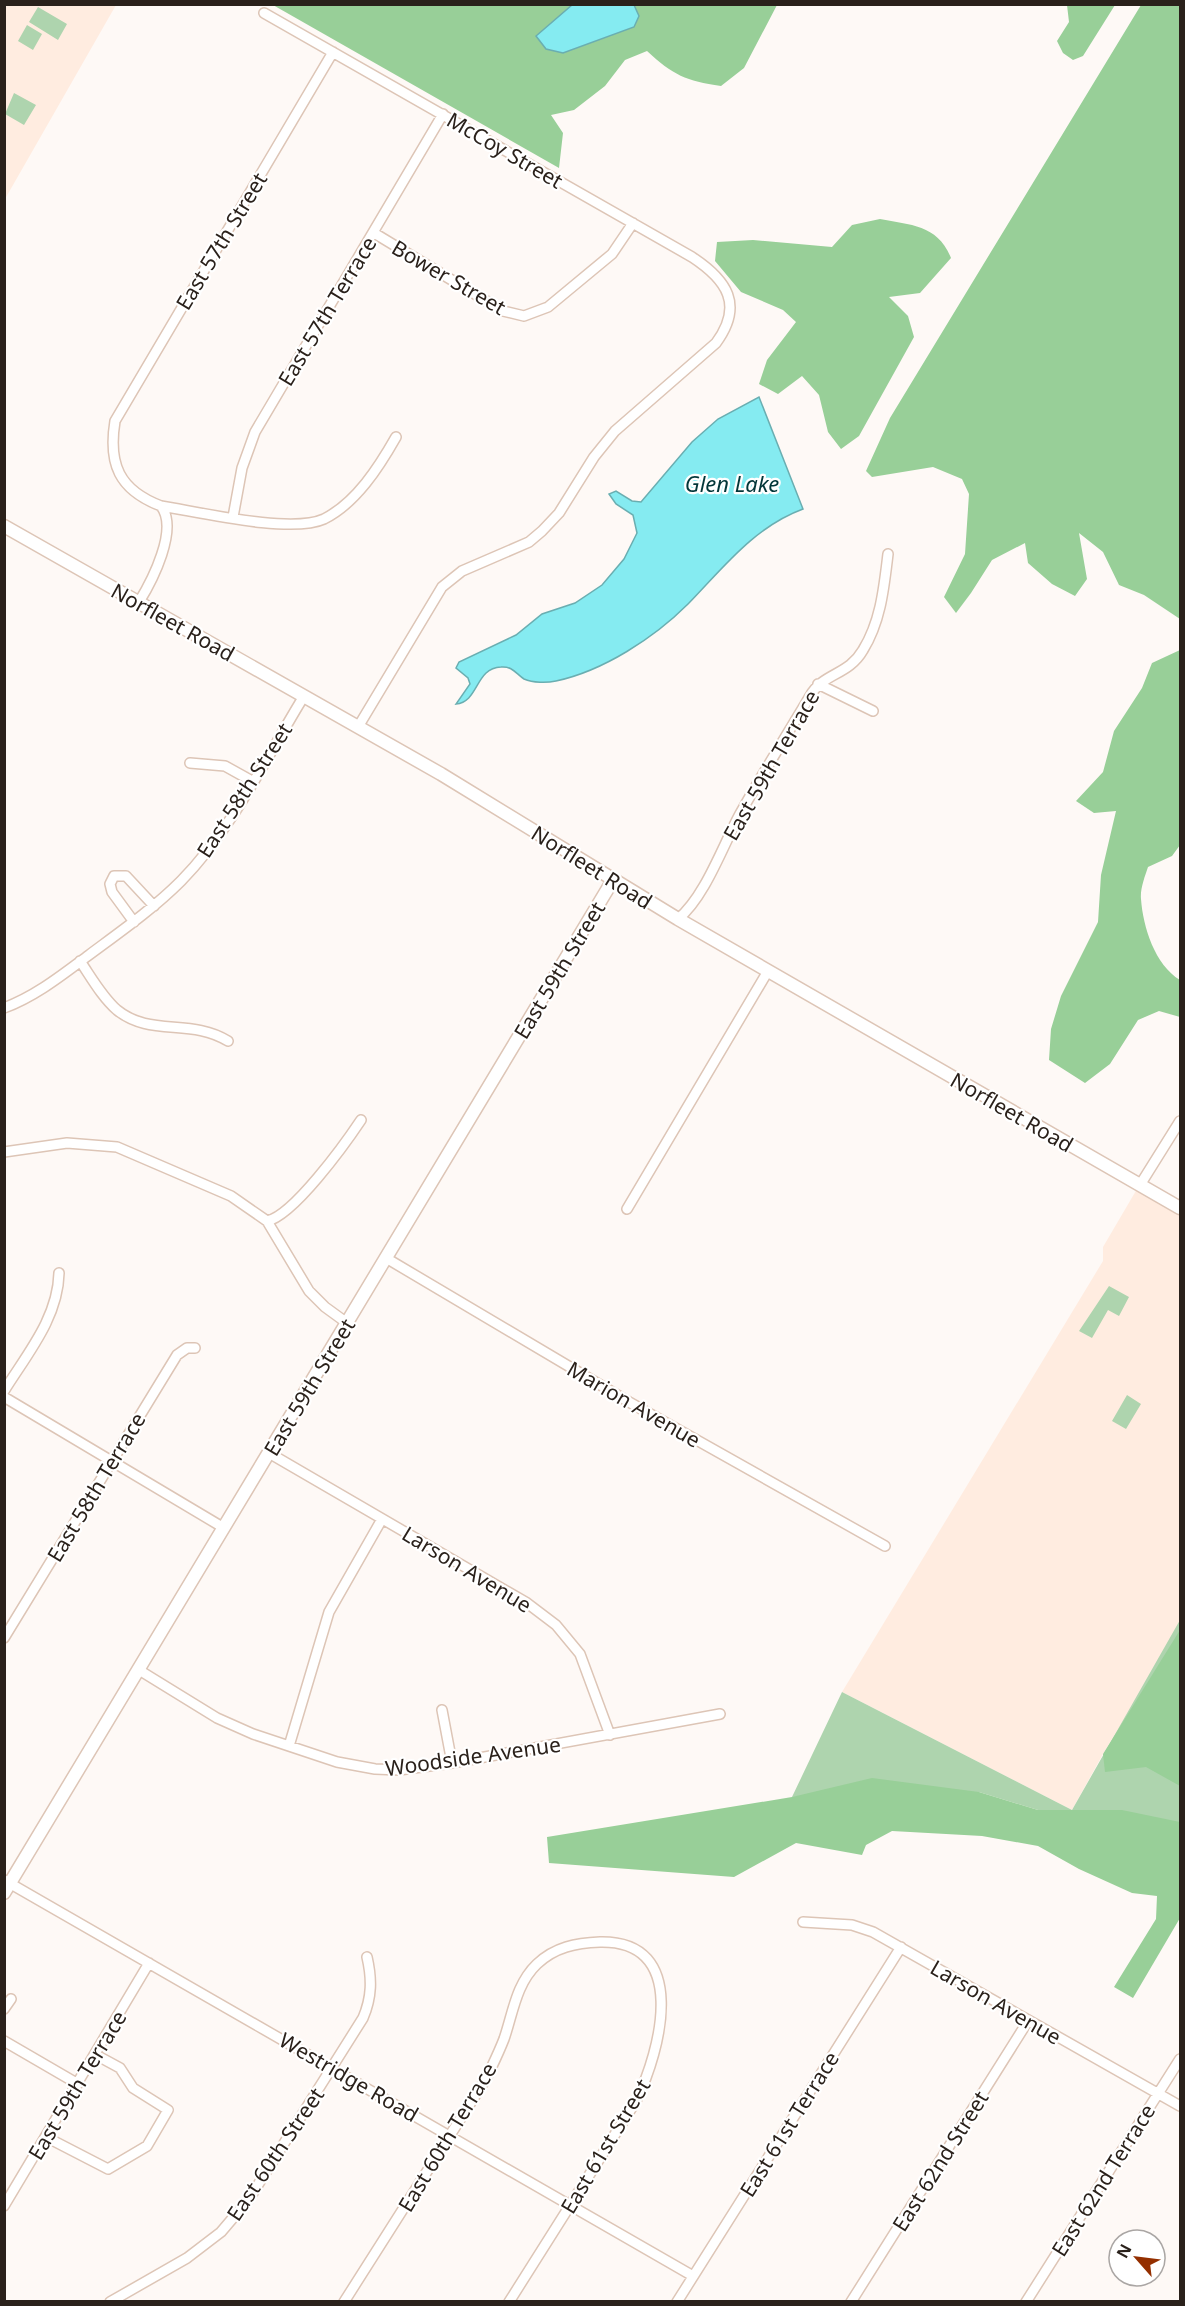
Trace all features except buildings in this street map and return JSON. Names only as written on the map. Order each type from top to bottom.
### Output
[{"type":"street","name":"McCoy Street","points":[[264,13],[711,269],[720,278],[730,302],[729,319],[716,343],[615,431],[594,457],[559,513],[542,531],[529,542],[462,571],[442,587],[358,726]]},
{"type":"street","name":"East 57th Street","points":[[161,506],[147,501],[126,483],[117,469],[111,445],[115,421],[333,52]]},
{"type":"street","name":"East 57th Terrace","points":[[233,517],[242,468],[255,432],[443,114]]},
{"type":"street","name":"Bower Street","points":[[374,233],[503,311],[524,316],[537,314],[548,308],[612,254],[633,223]]},
{"type":"street","points":[[161,506],[293,526],[324,519],[340,508],[363,485],[381,463],[396,437]]},
{"type":"street","points":[[139,602],[153,580],[163,551],[166,520],[161,506]]},
{"type":"street","name":"Norfleet Road","points":[[4,526],[358,726],[678,919],[1180,1208]]},
{"type":"street","name":"East 59th Terrace","points":[[678,919],[684,914],[703,885],[740,813],[818,684],[850,668],[863,651],[881,602],[888,554]]},
{"type":"street","points":[[818,684],[873,711]]},
{"type":"street","name":"East 58th Street","points":[[80,961],[154,906],[206,853],[304,696]]},
{"type":"street","points":[[190,763],[225,766],[252,781]]},
{"type":"street","points":[[134,922],[112,892],[110,884],[114,876],[126,876],[154,906]]},
{"type":"street","name":"East 59th Street","points":[[6,1886],[139,1670],[613,880]]},
{"type":"street","points":[[4,1008],[31,996],[80,961],[107,999],[128,1017],[157,1026],[200,1028],[213,1031],[228,1041]]},
{"type":"street","points":[[627,1209],[768,971]]},
{"type":"street","points":[[267,1221],[286,1209],[320,1175],[361,1120]]},
{"type":"street","points":[[1140,1185],[1180,1121]]},
{"type":"street","points":[[4,1152],[67,1143],[117,1147],[231,1196],[267,1221],[309,1290],[325,1308],[347,1323]]},
{"type":"street","name":"Marion Avenue","points":[[386,1258],[629,1402],[885,1546]]},
{"type":"street","points":[[4,1391],[53,1312],[58,1293],[59,1273]]},
{"type":"street","name":"East 58th Terrace","points":[[4,1638],[177,1355],[187,1348],[195,1348]]},
{"type":"street","points":[[4,1397],[224,1528]]},
{"type":"street","name":"Larson Avenue","points":[[269,1453],[527,1603],[556,1624],[580,1654],[610,1735]]},
{"type":"street","points":[[289,1746],[329,1612],[382,1519]]},
{"type":"street","name":"Woodside Avenue","points":[[139,1670],[217,1718],[253,1734],[337,1762],[375,1769],[399,1770],[452,1763],[720,1713]]},
{"type":"street","points":[[442,1710],[452,1763]]},
{"type":"street","name":"Westridge Road","points":[[6,1886],[149,1963],[333,2067],[693,2276]]},
{"type":"street","name":"Larson Avenue","points":[[803,1922],[852,1925],[873,1932],[1180,2106]]},
{"type":"street","name":"East 60th Terrace","points":[[344,2301],[487,2077],[503,2040],[519,1990],[538,1964],[556,1950],[581,1943],[610,1942],[637,1948]]},
{"type":"street","name":"East 61st Terrace","points":[[677,2301],[901,1947]]},
{"type":"street","name":"East 61st Street","points":[[509,2301],[636,2101],[655,2053],[660,2021],[660,1983],[646,1954],[637,1948]]},
{"type":"street","name":"East 60th Street","points":[[110,2301],[187,2258],[221,2232],[249,2199],[333,2067],[369,2004],[372,1979],[367,1957]]},
{"type":"street","name":"East 59th Terrace","points":[[4,2206],[149,1963]]},
{"type":"street","points":[[4,2010],[10,1999]]},
{"type":"street","name":"East 62nd Street","points":[[851,2301],[1028,2021]]},
{"type":"street","points":[[4,2041],[78,2084]]},
{"type":"street","points":[[46,2137],[108,2169],[147,2146],[168,2110],[133,2088],[120,2068],[96,2055]]},
{"type":"street","name":"East 62nd Terrace","points":[[1026,2301],[1180,2059]]},
{"type":"shaded area","points":[[5,5],[116,5],[5,199]]},
{"type":"shaded area","points":[[1137,1189],[1180,1215],[1180,1630],[1103,1754],[1072,1810],[842,1692],[1103,1261],[1103,1247]]},
{"type":"green space","points":[[273,5],[777,5],[744,68],[721,86],[681,76],[647,51],[625,60],[605,86],[574,110],[551,115],[563,133],[559,168]]},
{"type":"green space","points":[[1067,5],[1115,5],[1083,56],[1073,60],[1063,53],[1057,41],[1069,22]]},
{"type":"green space","points":[[1141,5],[1180,5],[1180,619],[1144,595],[1119,585],[1103,552],[1079,533],[1087,579],[1075,596],[1052,584],[1028,563],[1025,543],[992,560],[956,613],[944,597],[965,554],[969,494],[962,479],[933,467],[872,477],[866,471],[890,418]]},
{"type":"green space","points":[[38,7],[67,24],[58,40],[29,22]]},
{"type":"green space","points":[[27,25],[42,34],[33,50],[18,41]]},
{"type":"green space","points":[[14,93],[36,105],[24,125],[5,114]]},
{"type":"green space","points":[[880,219],[922,228],[939,239],[951,258],[920,293],[889,297],[908,316],[914,337],[859,436],[841,449],[828,432],[819,395],[802,376],[778,394],[759,384],[767,360],[796,322],[783,310],[741,292],[715,261],[717,242],[753,240],[832,247],[852,225]]},
{"type":"green space","points":[[1180,650],[1180,845],[1172,856],[1148,867],[1141,895],[1144,921],[1157,955],[1171,973],[1180,980],[1180,1017],[1159,1011],[1138,1020],[1110,1064],[1085,1083],[1049,1060],[1051,1029],[1061,996],[1098,922],[1101,875],[1116,811],[1094,813],[1076,801],[1103,772],[1114,731],[1142,688],[1152,663]]},
{"type":"green space","points":[[1109,1286],[1129,1297],[1119,1316],[1108,1310],[1092,1338],[1079,1331]]},
{"type":"green space","points":[[1127,1395],[1141,1404],[1126,1429],[1112,1421]]},
{"type":"green space","points":[[1180,1620],[1180,1861],[1072,1810]]},
{"type":"green space","points":[[1180,1630],[1180,1786],[1146,1767],[1105,1772],[1103,1754]]},
{"type":"green space","points":[[842,1692],[1072,1810],[1038,1810],[979,1792],[792,1797]]},
{"type":"green space","points":[[872,1778],[979,1792],[1038,1810],[1122,1810],[1180,1822],[1180,1918],[1133,1998],[1114,1987],[1156,1919],[1157,1896],[1132,1893],[1079,1869],[1038,1846],[982,1836],[892,1831],[866,1845],[862,1855],[796,1843],[734,1877],[549,1863],[547,1837],[792,1797]]},
{"type":"water","points":[[572,5],[634,5],[639,16],[634,27],[563,53],[546,49],[536,36]]},
{"type":"water","name":"Glen Lake","points":[[759,397],[803,509],[769,526],[754,537],[674,617],[627,652],[592,670],[552,682],[524,679],[509,668],[493,669],[481,679],[469,698],[456,704],[470,684],[468,678],[456,668],[459,662],[516,635],[542,614],[575,603],[602,585],[624,559],[637,533],[633,515],[616,504],[609,494],[616,491],[632,501],[641,502],[692,442],[718,419]]}]
